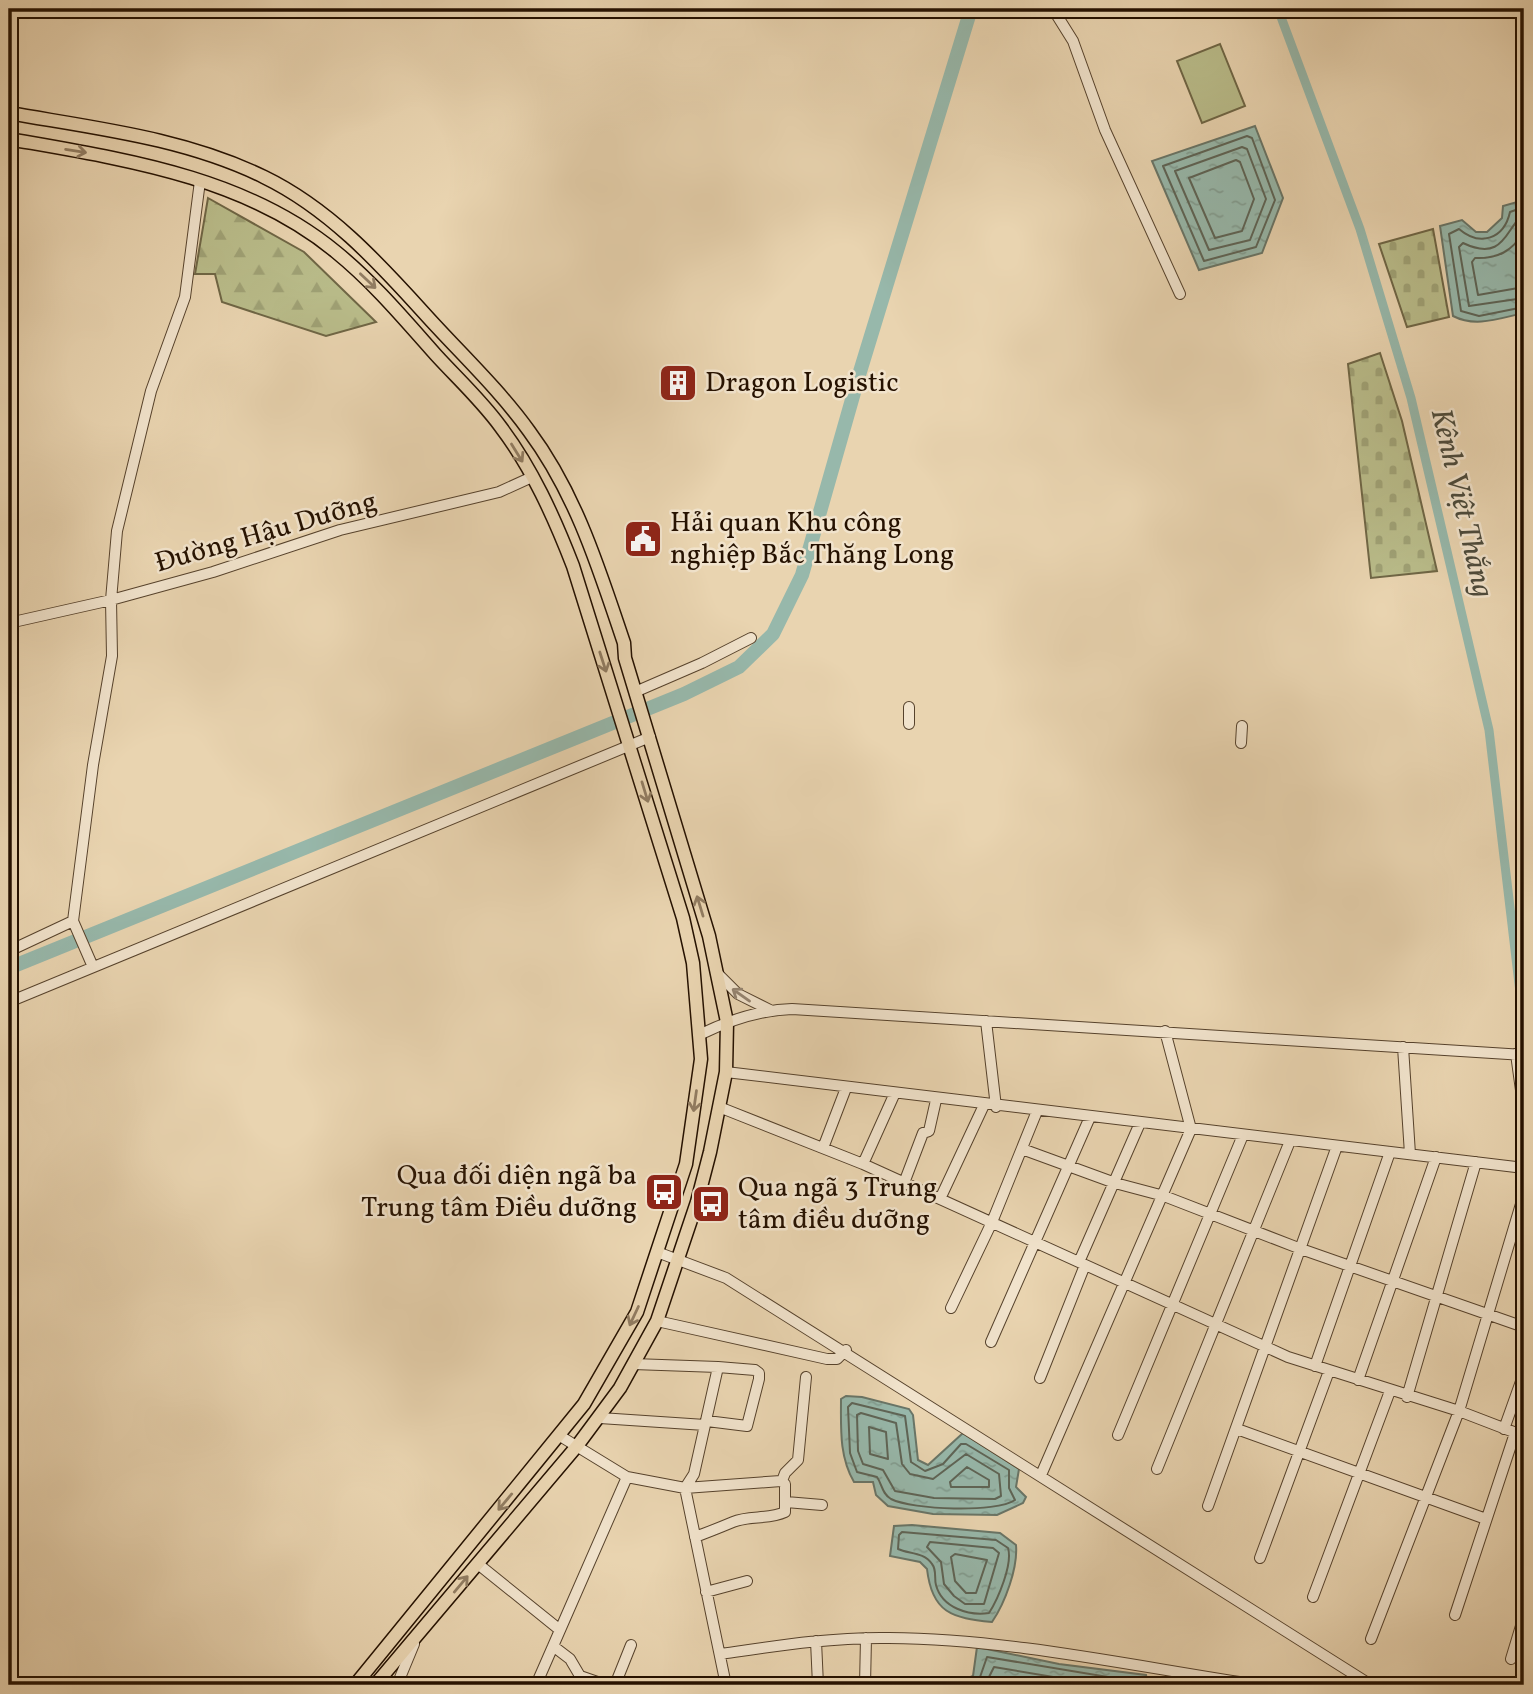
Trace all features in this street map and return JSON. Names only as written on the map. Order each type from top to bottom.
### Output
[{"type":"main road","points":[[9,113],[143,137],[187,148],[267,177],[331,219],[374,258],[510,406],[560,481],[589,541],[624,643],[625,658],[636,696],[709,936],[727,1021],[726,1072],[697,1202],[657,1321],[600,1418],[375,1685]]},
{"type":"main road","points":[[9,121],[160,148],[280,187]]},
{"type":"main road","points":[[9,139],[177,171],[260,205],[301,228],[335,251],[375,288],[499,425],[553,515],[573,566],[683,918],[693,963],[701,1059],[686,1164],[631,1322],[584,1404],[560,1436],[355,1685]]},
{"type":"main road","points":[[301,228],[315,207]]},
{"type":"main road","points":[[316,238],[331,219]]},
{"type":"street","points":[[1053,9],[1073,41],[1105,130],[1180,294]]},
{"type":"street","points":[[93,967],[76,926],[93,765],[112,656],[111,600],[122,505],[151,391],[185,298],[200,181]]},
{"type":"street","name":"Đường Hậu Dưỡng","points":[[9,623],[111,600],[213,572],[340,530],[499,492],[532,477]]},
{"type":"street","points":[[636,696],[751,638]]},
{"type":"street","points":[[908,707],[909,724]]},
{"type":"street","points":[[1241,743],[1242,726]]},
{"type":"street","points":[[9,1002],[650,737]]},
{"type":"street","points":[[9,951],[76,926]]},
{"type":"street","points":[[717,972],[738,994],[770,1010]]},
{"type":"street","points":[[701,1034],[727,1021],[770,1010],[1165,1031],[1519,1054],[1524,1112]]},
{"type":"street","points":[[986,1021],[996,1107]]},
{"type":"street","points":[[1041,1475],[1191,1129],[1165,1031]]},
{"type":"street","points":[[1403,1047],[1410,1154]]},
{"type":"street","points":[[726,1072],[894,1095],[1524,1168]]},
{"type":"street","points":[[823,1149],[846,1088]]},
{"type":"street","points":[[863,1164],[894,1095]]},
{"type":"street","points":[[904,1183],[923,1133],[929,1131],[936,1100]]},
{"type":"street","points":[[940,1199],[984,1105]]},
{"type":"street","points":[[719,1107],[863,1164],[1266,1347],[1520,1434],[1486,1519],[1455,1615]]},
{"type":"street","points":[[951,1308],[992,1222],[1037,1111]]},
{"type":"street","points":[[991,1342],[1033,1241],[1090,1117]]},
{"type":"street","points":[[1040,1378],[1082,1263],[1140,1123]]},
{"type":"street","points":[[1118,1435],[1243,1135]]},
{"type":"street","points":[[1157,1469],[1290,1141]]},
{"type":"street","points":[[1209,1506],[1336,1146]]},
{"type":"street","points":[[1022,1149],[1115,1183],[1164,1196],[1301,1249],[1351,1264],[1524,1327]]},
{"type":"street","points":[[1315,1366],[1390,1152]]},
{"type":"street","points":[[1358,1380],[1436,1157]]},
{"type":"street","points":[[1407,1397],[1476,1162]]},
{"type":"street","points":[[1371,1639],[1459,1411],[1524,1194]]},
{"type":"street","points":[[657,1252],[726,1278],[846,1350],[1371,1685]]},
{"type":"street","points":[[9,1255],[12,1277]]},
{"type":"street","points":[[657,1321],[827,1359],[837,1359],[846,1350]]},
{"type":"street","points":[[600,1418],[747,1427],[759,1380],[759,1373],[755,1370],[633,1364]]},
{"type":"street","points":[[685,1488],[693,1478],[718,1367]]},
{"type":"street","points":[[1260,1558],[1329,1370]]},
{"type":"street","points":[[1504,1429],[1524,1373]]},
{"type":"street","points":[[782,1481],[785,1473],[798,1460],[806,1377]]},
{"type":"street","points":[[1312,1597],[1390,1391]]},
{"type":"street","points":[[1237,1429],[1486,1519]]},
{"type":"street","points":[[560,1436],[627,1477],[685,1488],[782,1481]]},
{"type":"street","points":[[536,1685],[627,1477]]},
{"type":"street","points":[[695,1537],[725,1528],[733,1521],[786,1512],[785,1485],[782,1481]]},
{"type":"street","points":[[685,1488],[726,1685]]},
{"type":"street","points":[[786,1502],[822,1505]]},
{"type":"street","points":[[478,1564],[560,1630]]},
{"type":"street","points":[[706,1592],[747,1581]]},
{"type":"street","points":[[1511,1660],[1524,1616]]},
{"type":"street","points":[[397,1685],[417,1636]]},
{"type":"street","points":[[720,1654],[816,1641],[866,1638],[1006,1646],[1259,1685]]},
{"type":"street","points":[[865,1685],[866,1638]]},
{"type":"street","points":[[816,1641],[818,1685]]},
{"type":"street","points":[[615,1685],[631,1645]]},
{"type":"street","points":[[553,1646],[570,1659],[580,1676],[606,1685]]},
{"type":"green space","points":[[1220,44],[1245,106],[1202,123],[1177,61]]},
{"type":"green space","points":[[208,198],[304,252],[376,322],[326,336],[222,302],[215,274],[195,274]]},
{"type":"green space","points":[[1433,229],[1449,317],[1407,327],[1379,244]]},
{"type":"green space","points":[[1380,353],[1402,421],[1437,571],[1371,578],[1348,364]]},
{"type":"water","points":[[1255,126],[1283,198],[1262,253],[1199,270],[1152,161]]},
{"type":"water","points":[[1524,200],[1524,313],[1479,322],[1453,316],[1440,226],[1462,220],[1476,232],[1487,232],[1502,218],[1503,206]]},
{"type":"water","points":[[846,1396],[862,1397],[909,1409],[913,1415],[918,1460],[928,1465],[963,1433],[1019,1469],[1016,1487],[1026,1497],[1023,1503],[997,1515],[933,1514],[888,1506],[876,1495],[873,1482],[854,1482],[849,1472],[841,1431],[841,1399]]},
{"type":"water","points":[[912,1525],[1000,1533],[1016,1545],[1010,1585],[992,1622],[966,1618],[946,1610],[934,1595],[927,1569],[920,1562],[890,1556],[894,1526]]},
{"type":"water","points":[[977,1647],[1059,1664],[1146,1675],[1148,1685],[951,1685],[973,1676]]},
{"type":"waterway","points":[[9,968],[684,694],[739,667],[773,634],[802,575],[859,375],[971,9]]},
{"type":"waterway","name":"Kênh Việt Thắng","points":[[1278,9],[1360,229],[1411,398],[1489,730],[1524,1026]]},
{"type":"place","name":"Dragon Logistic","points":[[678,383]]},
{"type":"place","name":"Hải quan Khu công nghiệp Bắc Thăng Long","points":[[643,539]]},
{"type":"place","name":"Qua đối diện ngã ba Trung tâm Điều dưỡng","points":[[664,1192]]},
{"type":"place","name":"Qua ngã 3 Trung tâm điều dưỡng","points":[[711,1204]]}]
